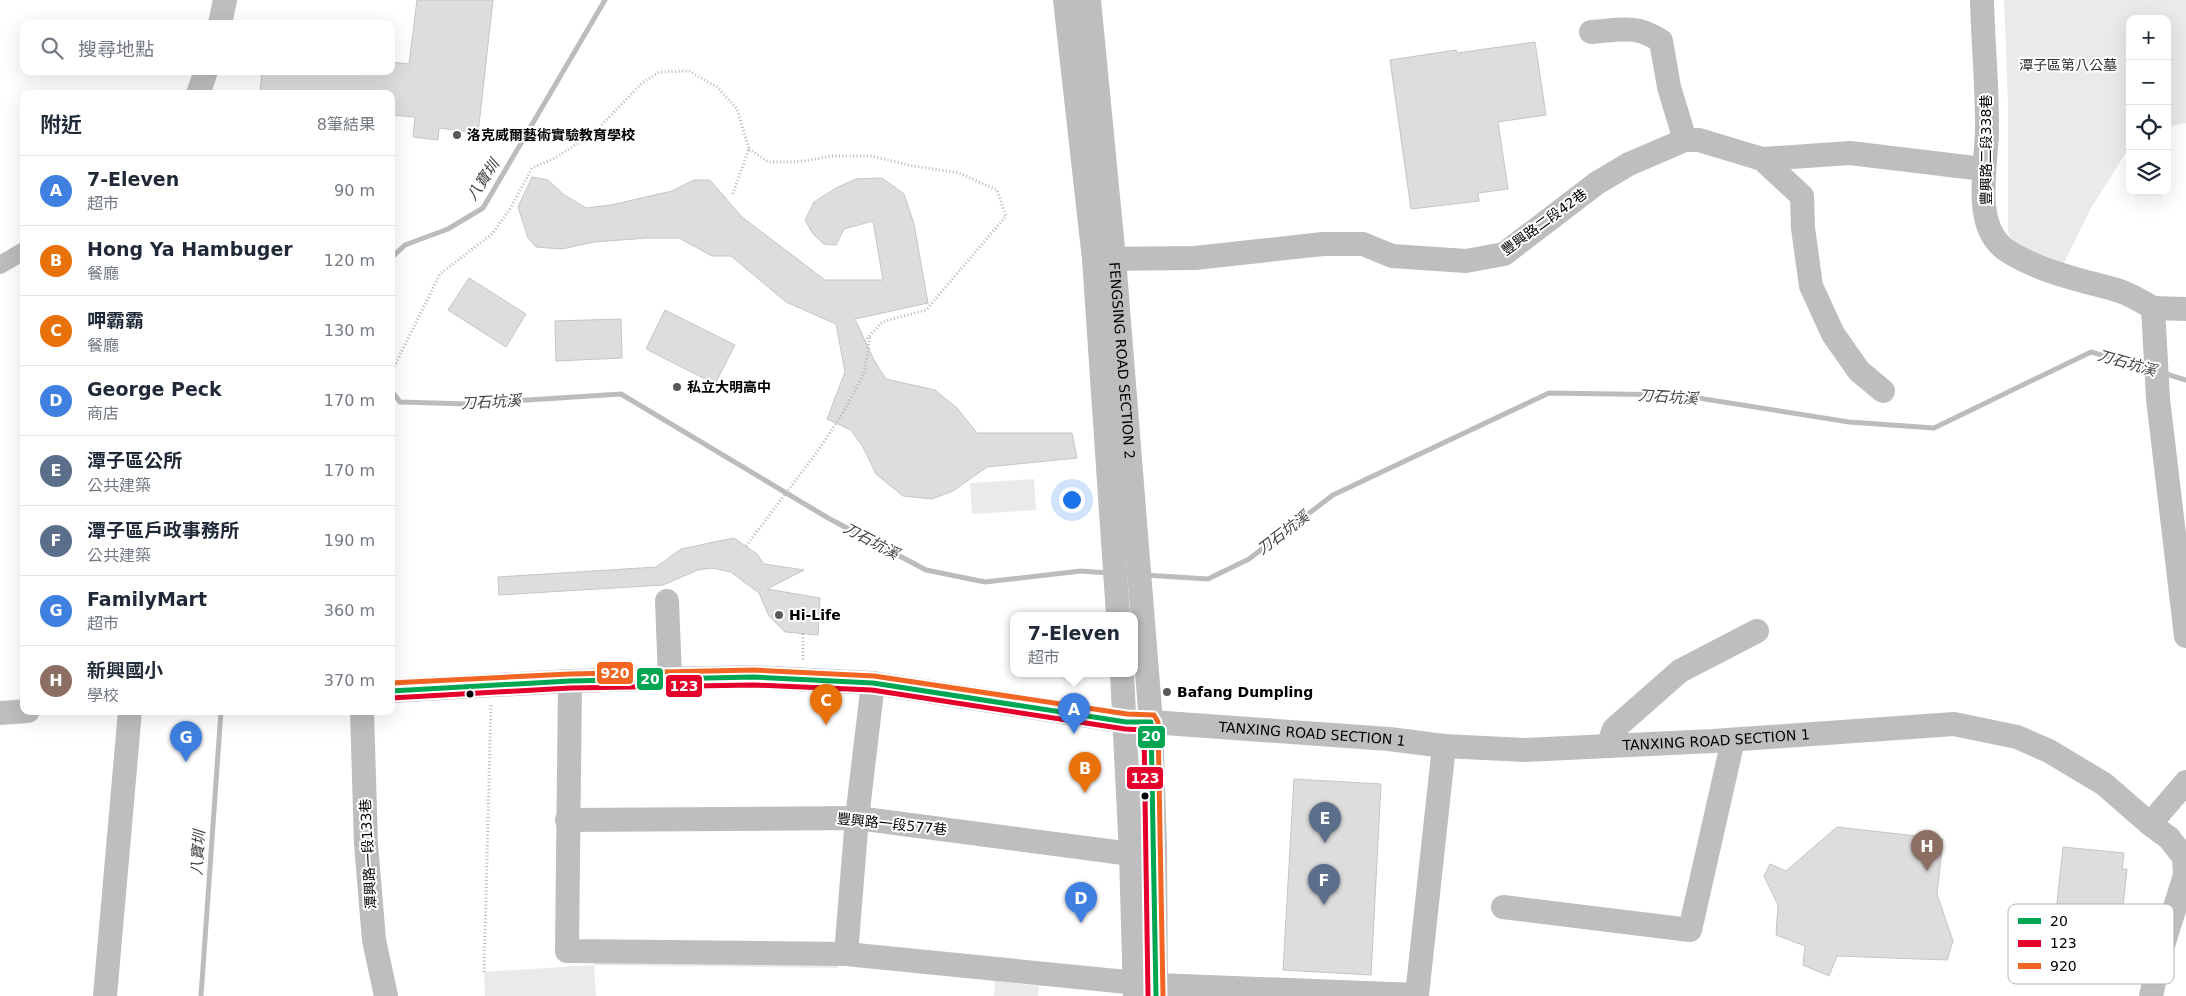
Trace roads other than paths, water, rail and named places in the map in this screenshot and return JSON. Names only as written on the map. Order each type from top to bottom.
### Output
[{"type":"street","points":[[221,20],[225,0]]},
{"type":"street","name":"FENGSING ROAD SECTION 2","points":[[1065,0],[1104,259],[1139,575],[1150,722],[1155,848],[1146,990]]},
{"type":"street","name":"FENGSING ROAD SECTION 2","points":[[1089,0],[1104,259],[1118,612]]},
{"type":"street","name":"豐興路二段338巷","points":[[1982,0],[1988,127],[1983,169],[1985,210],[1995,240],[2007,251],[2079,282],[2121,292],[2153,308]]},
{"type":"street","points":[[1592,32],[1636,29],[1646,31],[1661,41],[1669,87],[1685,140],[1699,140],[1762,158],[1850,154],[1983,169]]},
{"type":"street","points":[[199,90],[205,75]]},
{"type":"street","name":"豐興路二段42巷","points":[[1104,259],[1196,258],[1323,244],[1363,244],[1392,256],[1466,261],[1504,254],[1597,183],[1629,164],[1685,140]]},
{"type":"street","points":[[1762,158],[1802,196],[1803,228],[1811,286],[1833,334],[1859,371],[1882,392]]},
{"type":"street","points":[[2186,309],[2153,308],[2158,399],[2186,636]]},
{"type":"street","points":[[667,601],[670,678]]},
{"type":"street","points":[[1608,746],[1614,729],[1680,670],[1757,631]]},
{"type":"street","name":"TANXING ROAD SECTION 1","points":[[395,691],[670,678],[754,677],[873,684],[1126,722],[1150,722],[1390,739],[1444,746],[1525,750],[1733,740],[1954,724],[1982,728],[2017,737],[2076,766],[2104,784],[2169,838],[2184,857],[2185,875],[2174,910]]},
{"type":"street","points":[[1122,677],[1132,854],[1146,990]]},
{"type":"street","points":[[570,682],[567,951],[846,954],[1146,990],[1417,995],[1444,746]]},
{"type":"street","points":[[846,954],[858,818],[873,684]]},
{"type":"street","points":[[0,713],[20,712]]},
{"type":"street","points":[[105,996],[130,715]]},
{"type":"street","name":"潭興路一段133巷","points":[[362,715],[366,844],[374,940],[386,996]]},
{"type":"street","points":[[1503,907],[1690,930],[1733,740]]},
{"type":"street","points":[[2150,824],[2186,782]]},
{"type":"street","name":"豐興路一段577巷","points":[[567,820],[858,818],[1132,854],[1155,848]]},
{"type":"waterway","name":"八寶圳","points":[[395,254],[405,245],[448,229],[483,208],[605,0]]},
{"type":"waterway","name":"刀石坑溪","points":[[0,265],[20,253]]},
{"type":"waterway","name":"刀石坑溪","points":[[1144,575],[1208,579],[1249,559],[1333,495],[1549,393],[1679,395],[1849,422],[1934,428],[2091,352],[2150,369]]},
{"type":"waterway","name":"刀石坑溪","points":[[2163,373],[2186,380]]},
{"type":"waterway","name":"刀石坑溪","points":[[395,395],[400,402],[467,404],[621,394],[828,518],[926,570],[985,582],[1081,571],[1108,573]]},
{"type":"waterway","name":"八寶圳","points":[[201,996],[221,715]]},
{"type":"place","name":"洛克威爾藝術實驗教育學校","points":[[457,135]]},
{"type":"place","name":"私立大明高中","points":[[677,387]]},
{"type":"place","name":"Hi-Life","points":[[779,615]]},
{"type":"place","name":"Bafang Dumpling","points":[[1167,692]]},
{"type":"place","name":"呷霸霸","points":[[826,725]]},
{"type":"place","name":"7-Eleven","points":[[1074,734]]},
{"type":"place","name":"FamilyMart","points":[[186,762]]},
{"type":"place","name":"Hong Ya Hambuger","points":[[1085,793]]},
{"type":"place","name":"潭子區公所","points":[[1325,843]]},
{"type":"place","name":"新興國小","points":[[1927,871]]},
{"type":"place","name":"潭子區戶政事務所","points":[[1324,905]]},
{"type":"place","name":"George Peck","points":[[1081,923]]},
{"type":"park label","name":"潭子區第八公墓","points":[[2068,65]]}]
